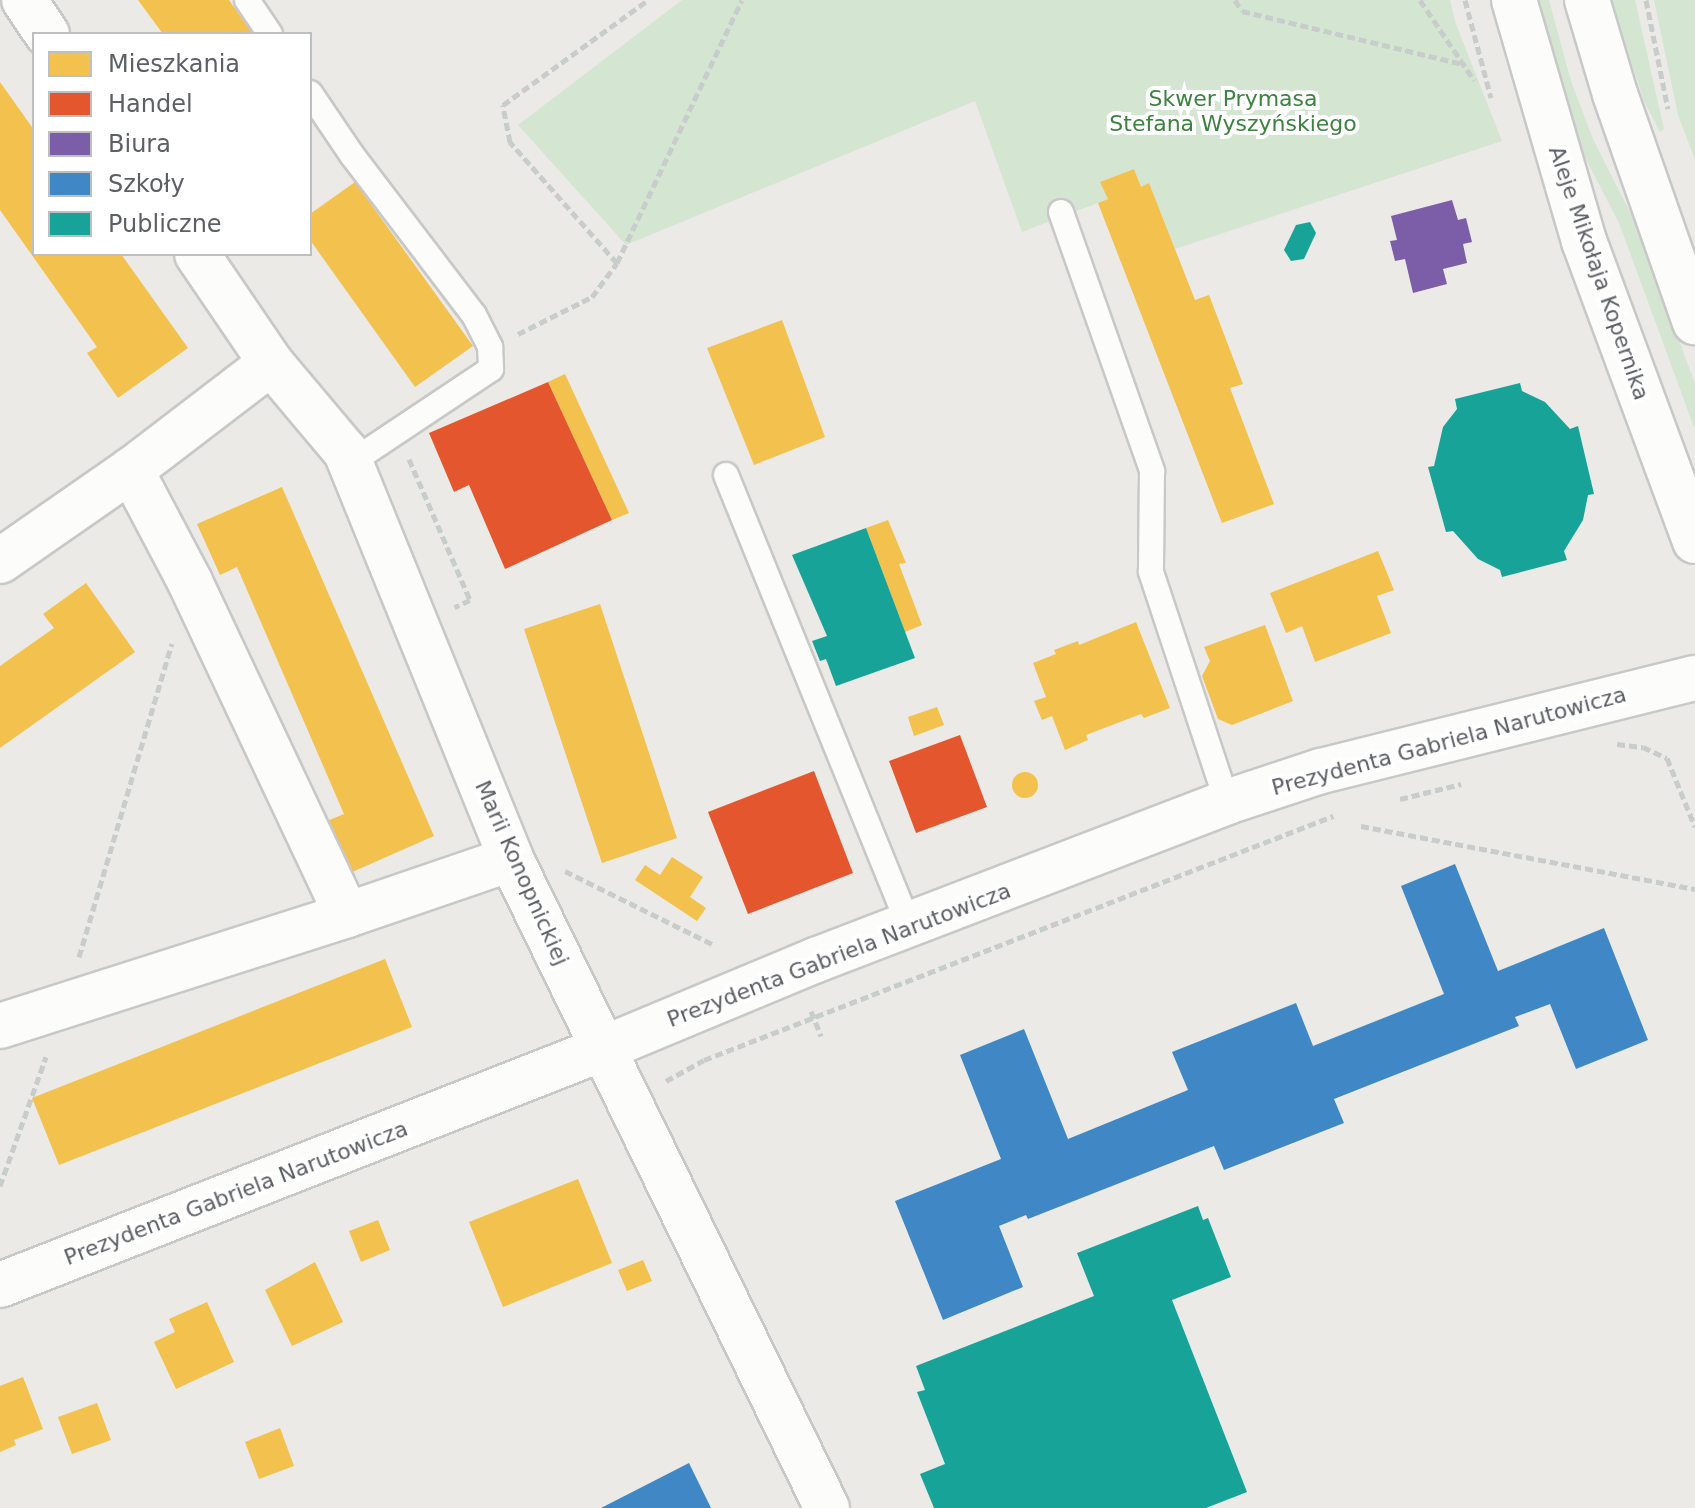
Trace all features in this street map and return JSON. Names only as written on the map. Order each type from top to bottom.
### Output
[{"type":"street","points":[[24,0],[46,32]]},
{"type":"street","name":"Aleje Mikołaja Kopernika","points":[[1514,0],[1584,241],[1695,541]]},
{"type":"street","points":[[1587,0],[1615,94],[1695,322]]},
{"type":"street","name":"Marii Konopnickiej","points":[[198,256],[271,363],[346,452],[511,859],[625,1099],[827,1508]]},
{"type":"street","points":[[0,561],[131,470],[271,363]]},
{"type":"street","points":[[131,470],[190,582],[347,915]]},
{"type":"street","name":"Prezydenta Gabriela Narutowicza","points":[[0,1285],[602,1049],[908,924],[1227,802],[1321,771],[1695,678]]},
{"type":"street","points":[[0,1026],[63,1008],[511,859]]},
{"type":"lane","points":[[247,0],[269,32]]},
{"type":"lane","points":[[312,96],[352,155],[474,315],[490,347],[491,369],[350,463]]},
{"type":"lane","points":[[1061,212],[1152,471],[1151,572],[1227,802]]},
{"type":"lane","points":[[726,475],[908,924]]},
{"type":"path","points":[[617,263],[510,142],[503,105],[648,0]]},
{"type":"path","points":[[490,347],[592,297],[617,263],[742,0]]},
{"type":"path","points":[[1235,0],[1242,11],[1463,64]]},
{"type":"path","points":[[1420,0],[1474,80]]},
{"type":"path","points":[[1465,0],[1491,98]]},
{"type":"path","points":[[1646,0],[1671,123]]},
{"type":"path","points":[[0,1186],[63,1008],[172,643]]},
{"type":"path","points":[[1604,744],[1643,747],[1667,758],[1695,827]]},
{"type":"path","points":[[1385,801],[1473,780]]},
{"type":"path","points":[[625,1099],[704,1060],[812,1014],[1343,812]]},
{"type":"path","points":[[1361,826],[1695,889]]},
{"type":"path","points":[[557,867],[714,945]]},
{"type":"path","points":[[812,1014],[821,1036]]},
{"type":"green space","name":"Skwer Prymasa Stefana Wyszyńskiego","points":[[682,0],[1450,0],[1456,24],[1502,141],[1175,249],[1149,184],[1141,187],[1134,169],[1101,182],[1108,199],[1022,232],[975,101],[626,245],[518,125]]},
{"type":"green space","points":[[1537,0],[1549,0],[1571,81],[1593,139],[1639,230],[1695,384],[1695,430],[1619,223],[1578,144]]},
{"type":"green space","points":[[1611,0],[1635,0],[1664,129],[1660,132],[1644,101]]},
{"type":"green space","points":[[1654,0],[1695,0],[1695,160],[1678,115]]},
{"type":"building: Mieszkania","points":[[138,0],[229,0],[252,32],[162,32]]},
{"type":"building: Mieszkania","points":[[0,82],[32,127],[32,255],[0,210]]},
{"type":"building: Mieszkania","points":[[1134,169],[1141,187],[1149,183],[1195,300],[1209,295],[1243,384],[1230,388],[1274,504],[1222,523],[1098,203],[1108,199],[1100,182]]},
{"type":"building: Mieszkania","points":[[355,182],[473,346],[415,387],[312,243],[312,213]]},
{"type":"building: Mieszkania","points":[[33,256],[122,256],[188,348],[118,398],[87,353],[97,347]]},
{"type":"building: Mieszkania","points":[[782,320],[825,437],[754,465],[707,348]]},
{"type":"building: Mieszkania","points":[[565,374],[629,513],[612,520],[548,382]]},
{"type":"building: Mieszkania","points":[[282,487],[434,836],[350,873],[327,821],[344,814],[237,567],[220,575],[197,524]]},
{"type":"building: Mieszkania","points":[[888,520],[906,563],[899,564],[922,625],[905,632],[866,528]]},
{"type":"building: Mieszkania","points":[[1378,551],[1394,590],[1377,596],[1391,633],[1315,662],[1302,626],[1286,633],[1270,593]]},
{"type":"building: Mieszkania","points":[[86,583],[135,652],[0,748],[0,666],[54,628],[43,614]]},
{"type":"building: Mieszkania","points":[[600,604],[677,838],[602,863],[524,629]]},
{"type":"building: Mieszkania","points":[[1136,622],[1170,708],[1144,718],[1141,714],[1086,735],[1088,740],[1065,750],[1052,716],[1042,720],[1034,701],[1046,697],[1033,663],[1056,654],[1054,650],[1078,641],[1079,645]]},
{"type":"building: Mieszkania","points":[[1265,625],[1293,701],[1232,725],[1218,719],[1202,676],[1210,661],[1204,647]]},
{"type":"building: Mieszkania","points":[[937,707],[944,725],[914,736],[908,717]]},
{"type":"building: Mieszkania","points":[[1025,772],[1034,776],[1038,785],[1034,794],[1025,798],[1016,794],[1012,785],[1016,776]]},
{"type":"building: Mieszkania","points":[[672,857],[703,877],[690,897],[706,908],[697,921],[635,880],[645,865],[660,875]]},
{"type":"building: Mieszkania","points":[[385,959],[412,1027],[59,1165],[32,1098]]},
{"type":"building: Mieszkania","points":[[578,1179],[612,1263],[503,1307],[469,1222]]},
{"type":"building: Mieszkania","points":[[378,1220],[390,1250],[361,1262],[349,1231]]},
{"type":"building: Mieszkania","points":[[643,1260],[652,1281],[627,1291],[618,1270]]},
{"type":"building: Mieszkania","points":[[315,1262],[343,1322],[292,1346],[265,1290]]},
{"type":"building: Mieszkania","points":[[207,1302],[234,1362],[176,1389],[154,1342],[175,1332],[169,1319]]},
{"type":"building: Mieszkania","points":[[23,1377],[43,1429],[14,1440],[16,1445],[0,1452],[0,1386]]},
{"type":"building: Mieszkania","points":[[97,1403],[111,1440],[72,1454],[58,1417]]},
{"type":"building: Mieszkania","points":[[280,1428],[294,1466],[259,1479],[245,1442]]},
{"type":"building: Handel","points":[[548,382],[612,520],[505,569],[469,485],[454,492],[429,433]]},
{"type":"building: Handel","points":[[960,735],[987,807],[916,833],[889,761]]},
{"type":"building: Handel","points":[[814,771],[853,873],[748,914],[708,812]]},
{"type":"building: Biura","points":[[1452,200],[1458,220],[1466,218],[1472,242],[1463,244],[1467,263],[1443,269],[1447,284],[1413,293],[1405,259],[1395,261],[1390,241],[1397,240],[1391,216]]},
{"type":"building: Szkoły","points":[[1455,864],[1498,971],[1604,928],[1648,1040],[1576,1069],[1550,1004],[1515,1017],[1519,1026],[1334,1099],[1344,1123],[1224,1170],[1214,1146],[1028,1219],[1026,1215],[999,1226],[1023,1287],[943,1320],[895,1201],[1001,1159],[960,1055],[1024,1029],[1068,1139],[1188,1090],[1172,1052],[1296,1003],[1313,1046],[1444,994],[1401,886]]},
{"type":"building: Szkoły","points":[[689,1463],[711,1508],[601,1508]]},
{"type":"building: Publiczne","points":[[1310,222],[1316,233],[1304,259],[1291,261],[1284,250],[1296,225]]},
{"type":"building: Publiczne","points":[[1520,383],[1522,391],[1545,402],[1570,429],[1578,426],[1594,494],[1588,495],[1583,520],[1564,551],[1567,560],[1502,577],[1500,570],[1478,559],[1453,531],[1446,532],[1428,467],[1434,466],[1443,427],[1457,409],[1455,399]]},
{"type":"building: Publiczne","points":[[866,528],[915,658],[836,686],[826,659],[820,661],[812,641],[827,636],[792,555]]},
{"type":"building: Publiczne","points":[[1198,1206],[1203,1220],[1208,1218],[1231,1277],[1172,1300],[1247,1492],[1206,1508],[934,1508],[920,1474],[945,1464],[917,1392],[925,1390],[916,1366],[1094,1296],[1077,1253]]}]
